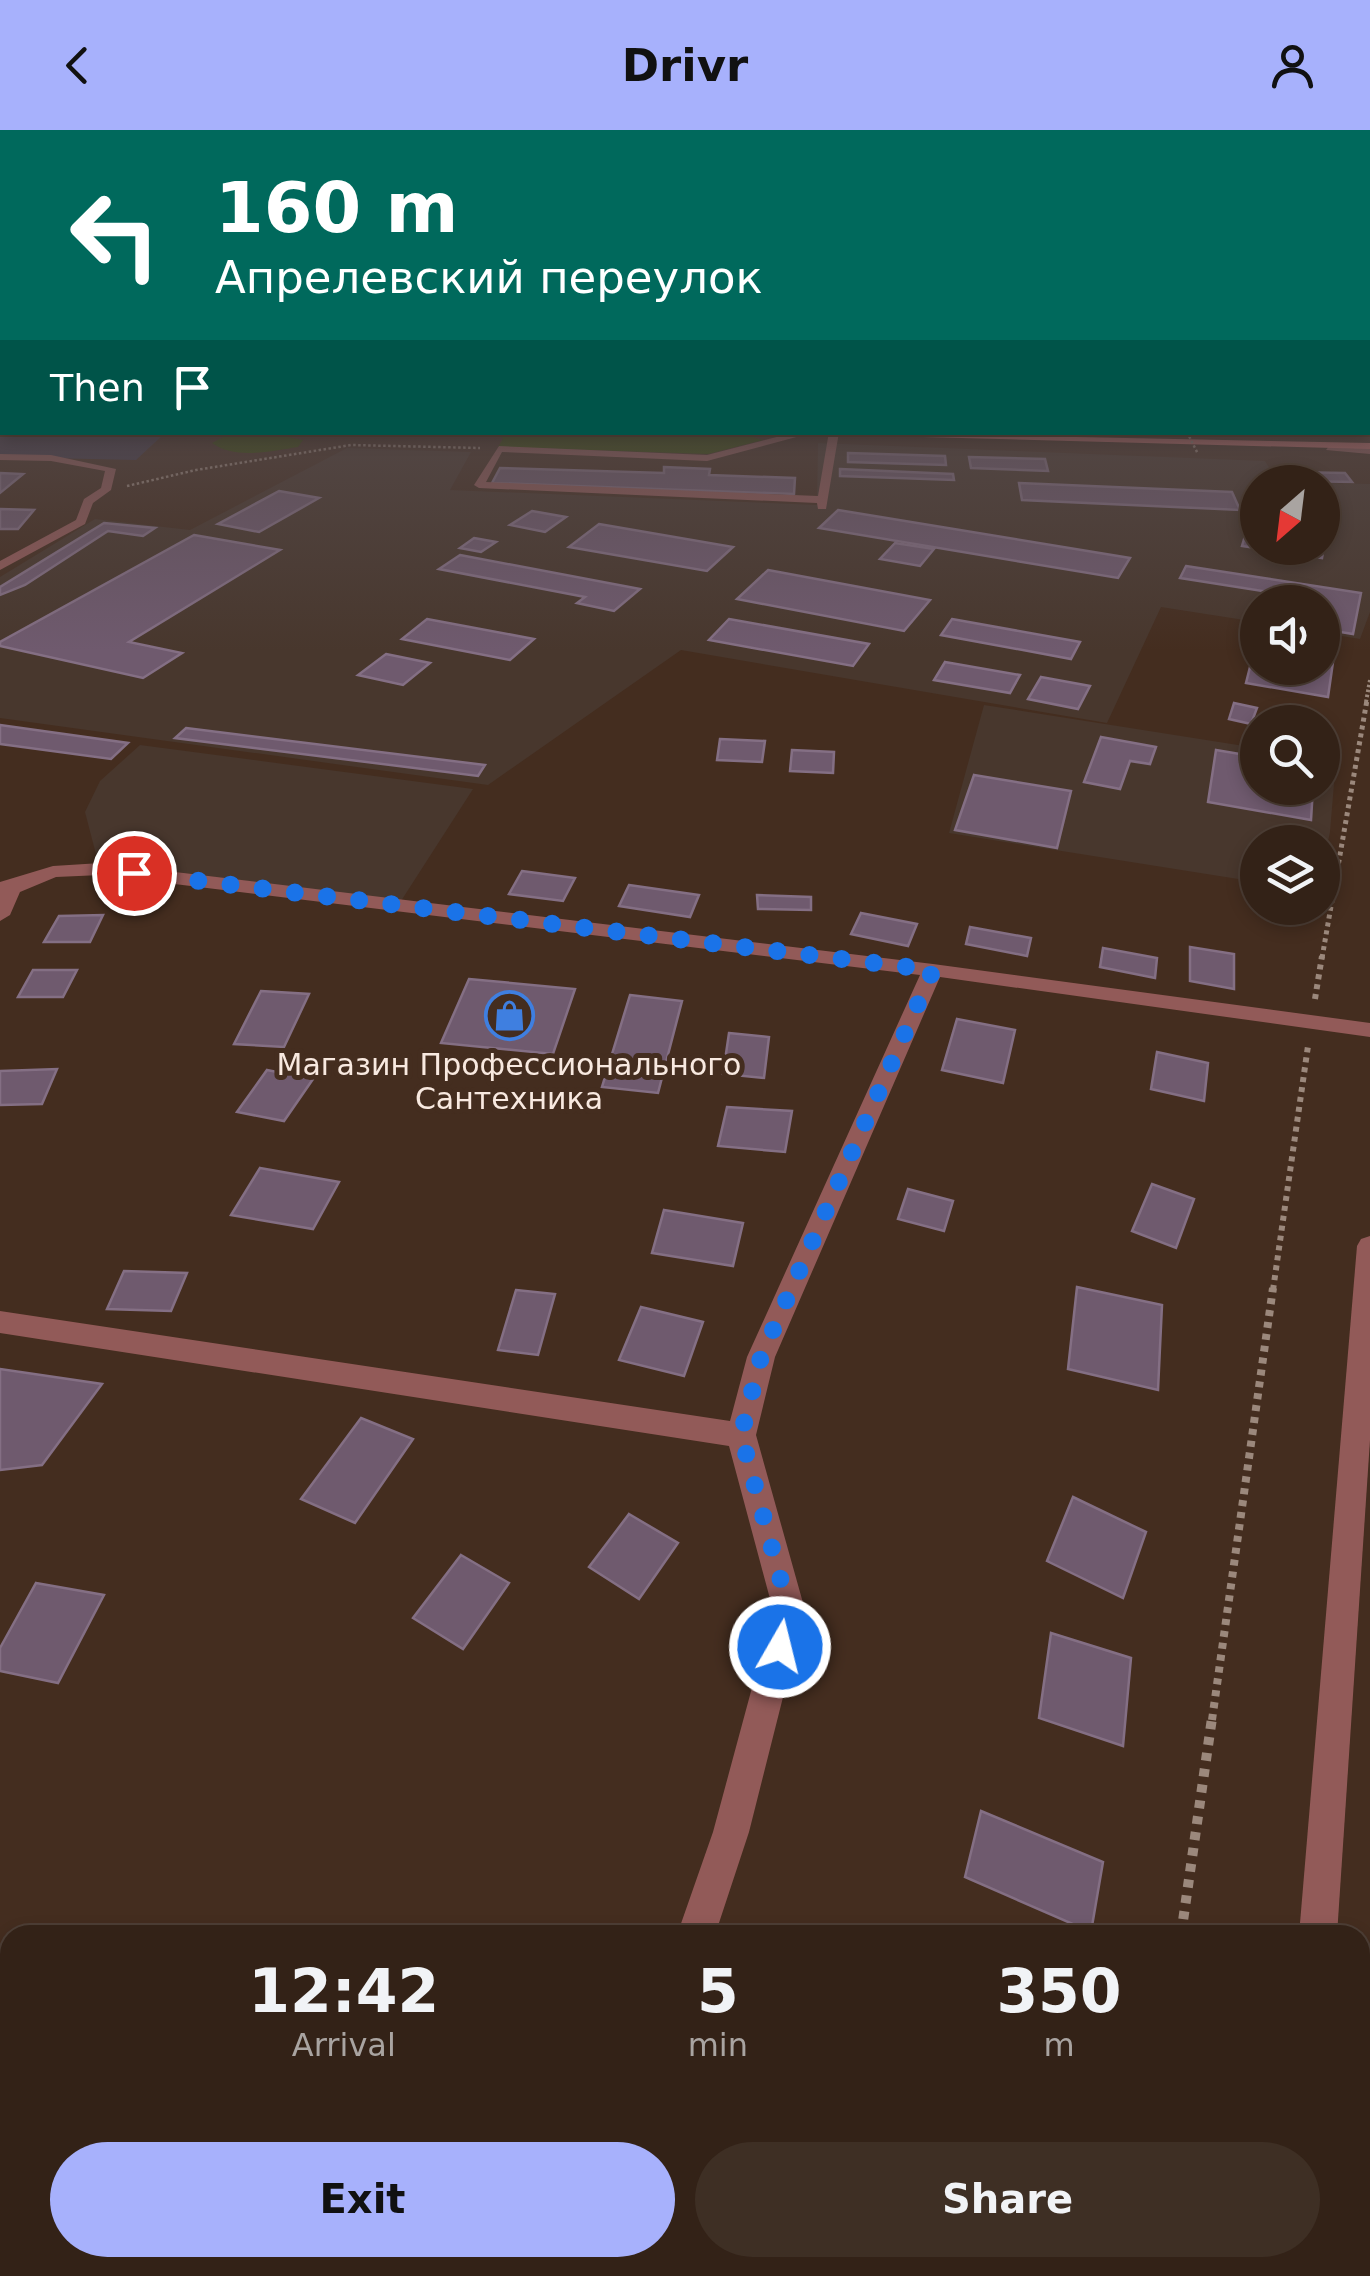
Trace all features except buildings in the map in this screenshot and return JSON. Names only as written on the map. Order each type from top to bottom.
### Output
[{"type":"street","points":[[0,915],[6,888],[52,872],[101,869],[933,970],[1370,1030]]},
{"type":"street","points":[[699,1925],[731,1832],[789,1610],[741,1435],[761,1357],[933,970]]},
{"type":"street","points":[[1319,1925],[1364,1410],[1370,1246]]},
{"type":"street","points":[[0,1322],[741,1435]]},
{"type":"lane","points":[[497,451],[479,485],[823,504],[831,451]]},
{"type":"lane","points":[[548,451],[707,458],[734,451]]},
{"type":"lane","points":[[0,457],[51,458],[111,469],[106,490],[88,502],[81,522],[0,566]]},
{"type":"path","points":[[88,502],[165,476],[314,451]]},
{"type":"path","points":[[1182,1925],[1311,1022],[1370,680]]},
{"type":"shaded area","points":[[0,451],[146,451],[136,460],[0,457]]},
{"type":"shaded area","points":[[341,451],[471,452],[450,490],[817,505],[818,451],[1020,451],[1265,461],[1267,465],[1240,465],[1240,565],[1340,565],[1340,483],[1370,484],[1370,612],[1360,639],[1340,636],[1340,585],[1240,585],[1240,619],[1161,607],[1107,723],[681,650],[488,785],[0,718],[0,577],[95,519],[190,530]]},
{"type":"shaded area","points":[[984,705],[1240,745],[1240,805],[1332,805],[1331,825],[1240,825],[1240,879],[949,833]]},
{"type":"shaded area","points":[[140,745],[473,789],[401,901],[98,862],[85,812],[100,781]]},
{"type":"green space","points":[[622,451],[719,451],[708,454]]},
{"type":"place","name":"Магазин Профессионального Сантехника","points":[[509,1016]]},
{"type":"route","points":[[134,873],[933,970],[761,1357],[741,1435],[789,1610],[780,1647]]}]
